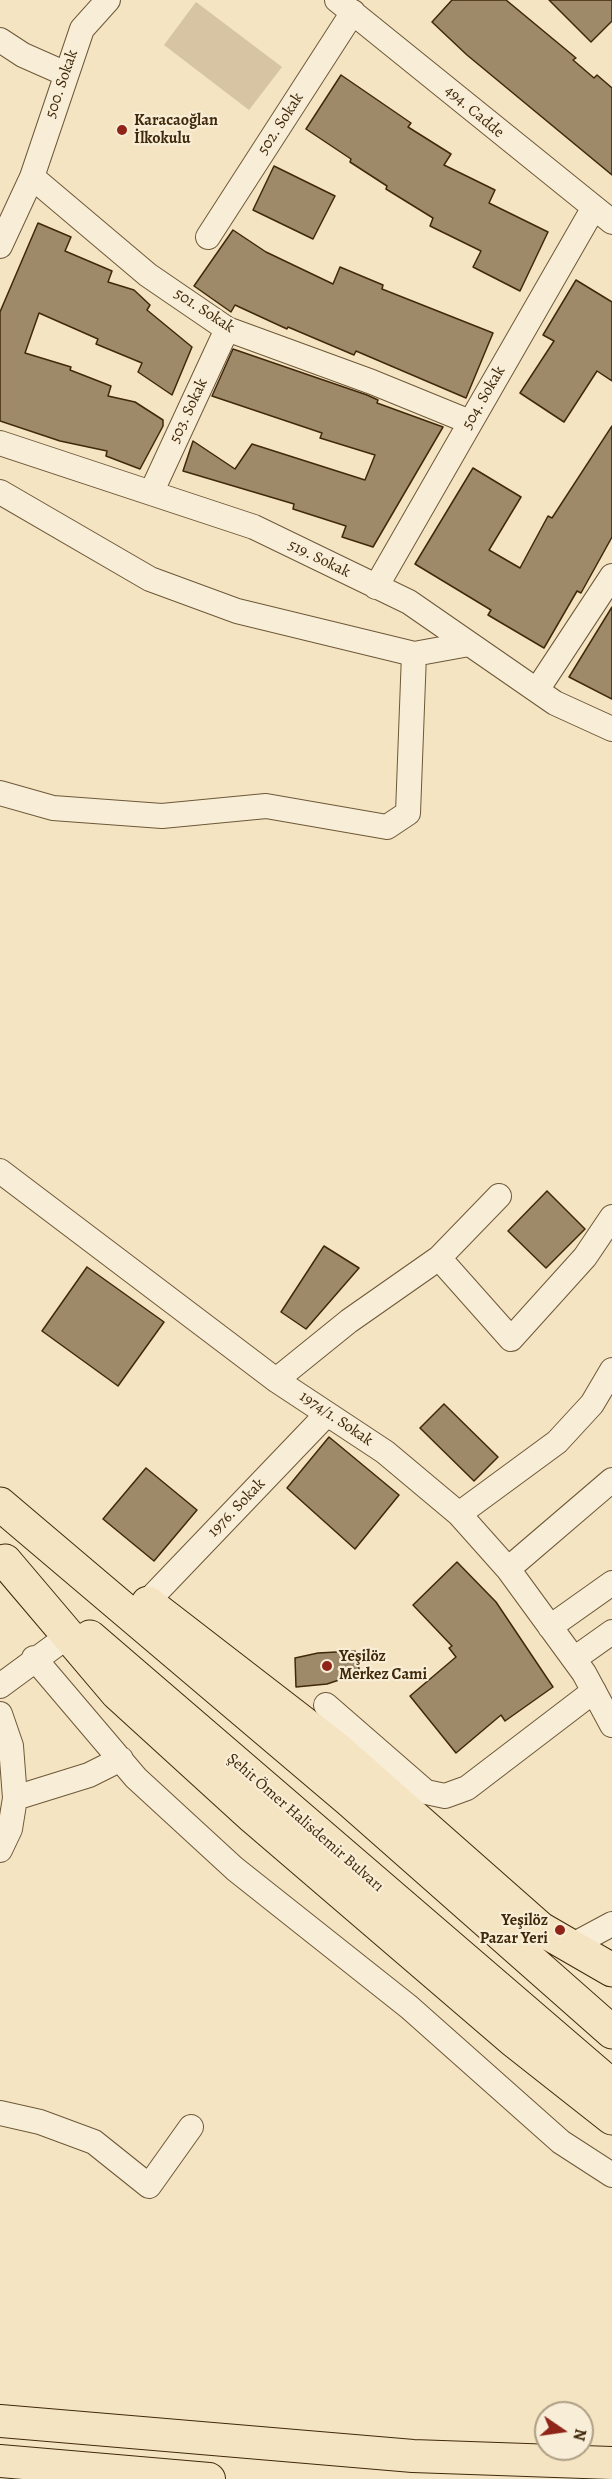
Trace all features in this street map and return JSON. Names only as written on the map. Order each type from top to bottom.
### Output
[{"type":"highway","points":[[5,1508],[147,1602],[337,1749],[541,1929],[612,1970]]},
{"type":"highway","points":[[5,1508],[522,1951],[612,2032]]},
{"type":"highway","points":[[3,1559],[117,1694],[253,1817],[513,2040],[612,2118]]},
{"type":"highway","name":"Şehit Ömer Halisdemir Bulvarı","points":[[3,1559],[612,2086]]},
{"type":"main road","points":[[0,2421],[413,2456],[515,2469],[566,2470],[612,2463]]},
{"type":"main road","points":[[0,2461],[209,2479]]},
{"type":"street","name":"500. Sokak","points":[[0,246],[32,177],[82,29],[108,0]]},
{"type":"street","name":"494. Cadde","points":[[345,6],[602,215]]},
{"type":"street","name":"502. Sokak","points":[[208,237],[345,6]]},
{"type":"street","points":[[0,40],[23,55],[66,74]]},
{"type":"street","name":"501. Sokak","points":[[32,177],[148,275],[227,329],[372,382],[470,422]]},
{"type":"street","name":"504. Sokak","points":[[376,587],[470,422],[602,215]]},
{"type":"street","name":"503. Sokak","points":[[151,494],[227,329]]},
{"type":"street","name":"519. Sokak","points":[[0,443],[254,528],[409,602],[555,703],[612,729]]},
{"type":"street","points":[[0,492],[150,579],[237,611],[414,654],[469,644]]},
{"type":"street","points":[[537,690],[612,576]]},
{"type":"street","points":[[0,793],[53,807],[162,816],[266,806],[387,827],[408,813],[414,654]]},
{"type":"street","name":"1974/1. Sokak","points":[[0,1171],[276,1380],[385,1452],[459,1514],[508,1569],[574,1659],[612,1725]]},
{"type":"street","points":[[276,1380],[349,1321],[439,1258],[500,1196]]},
{"type":"street","points":[[439,1258],[511,1339],[585,1257],[612,1216]]},
{"type":"street","points":[[459,1514],[557,1442],[592,1404],[612,1370]]},
{"type":"street","name":"1976. Sokak","points":[[147,1602],[327,1414]]},
{"type":"street","points":[[508,1569],[612,1480]]},
{"type":"street","points":[[550,1627],[612,1583]]},
{"type":"street","points":[[574,1659],[612,1632]]},
{"type":"street","points":[[0,1686],[34,1658],[68,1636]]},
{"type":"street","points":[[34,1658],[136,1778],[236,1869],[409,2007],[561,2142],[612,2175]]},
{"type":"street","points":[[326,1705],[426,1792],[445,1796],[467,1788],[594,1691]]},
{"type":"street","points":[[0,1714],[11,1746],[15,1773],[15,1798],[10,1829],[0,1850]]},
{"type":"street","points":[[15,1798],[89,1775],[121,1760]]},
{"type":"street","points":[[571,1946],[612,1924]]},
{"type":"street","points":[[0,2113],[40,2122],[94,2142],[149,2186],[191,2127]]},
{"type":"shaded area","points":[[196,2],[282,67],[249,110],[164,45]]},
{"type":"building","points":[[452,0],[506,0],[576,58],[573,60],[594,78],[597,75],[612,88],[612,175],[467,55],[432,22]]},
{"type":"building","points":[[549,0],[612,0],[612,21],[591,42]]},
{"type":"building","points":[[341,75],[411,123],[408,127],[451,154],[444,165],[495,190],[489,203],[548,232],[520,291],[473,267],[481,251],[430,226],[433,218],[386,189],[387,186],[350,162],[351,159],[306,129]]},
{"type":"building","points":[[274,166],[335,196],[313,239],[253,210]]},
{"type":"building","points":[[38,223],[71,237],[65,251],[112,271],[108,282],[134,290],[150,305],[147,310],[192,347],[172,395],[138,372],[142,363],[96,344],[98,339],[39,313],[25,353],[71,367],[70,370],[111,386],[108,396],[135,402],[163,420],[163,426],[140,469],[106,456],[107,451],[60,441],[0,421],[0,312]]},
{"type":"building","points":[[233,230],[266,252],[333,284],[340,267],[383,285],[382,289],[493,333],[466,398],[356,351],[354,355],[288,327],[287,329],[235,305],[231,312],[194,286]]},
{"type":"building","points":[[576,280],[612,302],[612,381],[597,371],[564,422],[520,393],[554,341],[543,335]]},
{"type":"building","points":[[233,349],[367,395],[378,400],[377,403],[443,427],[373,547],[342,537],[346,526],[293,509],[294,504],[183,471],[193,441],[235,469],[252,444],[365,480],[375,455],[320,438],[322,433],[212,396]]},
{"type":"building","points":[[612,426],[612,537],[581,593],[577,591],[544,648],[488,615],[491,610],[415,564],[473,468],[521,497],[489,550],[520,568],[548,516],[552,518]]},
{"type":"building","points":[[612,607],[612,699],[569,677]]},
{"type":"building","points":[[547,1191],[585,1229],[546,1268],[508,1231]]},
{"type":"building","points":[[324,1246],[359,1268],[306,1329],[281,1312]]},
{"type":"building","points":[[87,1267],[164,1322],[118,1386],[42,1331]]},
{"type":"building","points":[[444,1404],[498,1457],[474,1481],[420,1428]]},
{"type":"building","points":[[329,1437],[399,1495],[355,1549],[287,1488]]},
{"type":"building","points":[[146,1468],[197,1510],[154,1561],[103,1519]]},
{"type":"building","points":[[457,1562],[496,1602],[553,1687],[505,1721],[501,1715],[456,1753],[410,1696],[456,1657],[449,1648],[452,1646],[413,1605]]},
{"type":"building","name":"Yeşilöz Merkez Cami","points":[[355,1651],[360,1673],[327,1684],[296,1687],[295,1658],[318,1653]]},
{"type":"place","name":"Karacaoğlan İlkokulu","points":[[122,130]]},
{"type":"place","name":"Yeşilöz Merkez Cami","points":[[327,1666]]},
{"type":"place","name":"Yeşilöz Pazar Yeri","points":[[560,1930]]}]
